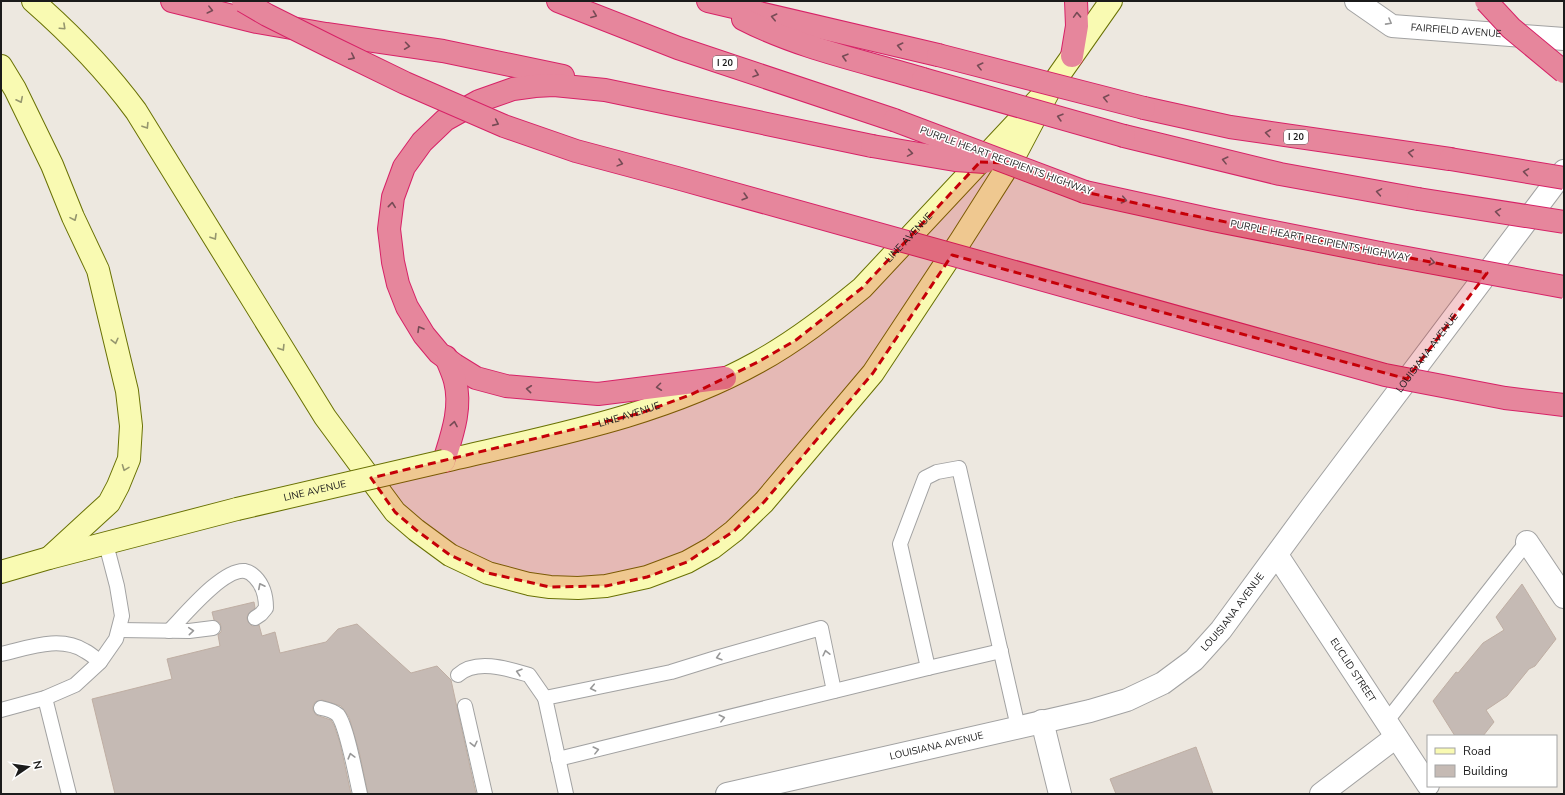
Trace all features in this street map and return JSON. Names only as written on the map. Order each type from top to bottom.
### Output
[{"type":"highway","points":[[172,1],[257,22],[458,54],[561,76],[605,90],[872,146],[955,160],[1008,164]]},
{"type":"highway","points":[[243,1],[267,15],[405,83],[504,126],[576,151],[1385,375],[1505,398],[1564,405]]},
{"type":"highway","name":"PURPLE HEART RECIPIENTS HIGHWAY","points":[[558,1],[678,48],[894,120],[1085,192],[1213,220],[1564,287]]},
{"type":"highway","points":[[1072,56],[1077,26],[1076,1]]},
{"type":"highway","points":[[1486,1],[1511,28],[1564,72]]},
{"type":"highway","points":[[710,2],[761,28],[793,41],[1124,136],[1280,174],[1418,199],[1564,222]]},
{"type":"highway","name":"I 20","points":[[710,2],[938,55],[1144,108],[1230,127],[1450,159],[1564,178]]},
{"type":"highway","points":[[605,90],[554,85],[513,89],[479,101],[445,120],[422,142],[404,167],[393,197],[389,229],[392,262],[398,284],[407,307],[424,335],[439,352],[476,378],[506,386],[598,394],[725,378]]},
{"type":"highway","points":[[444,461],[454,429],[457,407],[455,379],[446,357]]},
{"type":"main road","points":[[34,1],[63,26],[89,53],[114,81],[136,111],[325,417],[395,512],[416,530],[450,555],[488,573],[529,584],[550,587],[578,588],[606,586],[647,577],[687,562],[712,548],[734,531],[764,502],[873,373],[1015,155],[1052,85]]},
{"type":"main road","name":"LINE AVENUE","points":[[1,572],[237,509],[586,428],[641,413],[690,395],[758,362],[796,340],[862,288],[1052,85],[1111,1]]},
{"type":"main road","points":[[1,66],[15,89],[52,165],[73,217],[98,270],[128,391],[132,426],[129,459],[118,486],[109,502],[49,558]]},
{"type":"street","name":"FAIRFIELD AVENUE","points":[[1356,1],[1392,26],[1564,39]]},
{"type":"street","name":"LOUISIANA AVENUE","points":[[727,794],[1018,727],[1127,700],[1163,683],[1194,660],[1220,630],[1277,555],[1312,506],[1564,171]]},
{"type":"street","points":[[1527,542],[1564,597]]},
{"type":"street","name":"EUCLID STREET","points":[[1277,555],[1427,784]]},
{"type":"street","points":[[1042,721],[1060,794]]},
{"type":"street","points":[[1321,794],[1391,729]]},
{"type":"lane","points":[[928,668],[900,544],[925,478],[937,472],[959,468],[1018,727]]},
{"type":"lane","points":[[1391,729],[1527,542]]},
{"type":"lane","points":[[1,710],[46,698],[76,685],[100,662],[116,639],[122,616],[117,586],[106,544]]},
{"type":"lane","points":[[168,631],[216,584],[228,576],[244,571],[251,573],[260,582],[266,597],[266,608],[255,618]]},
{"type":"lane","points":[[118,630],[189,631],[214,628]]},
{"type":"lane","points":[[545,698],[671,672],[820,628],[834,691]]},
{"type":"lane","points":[[1,654],[48,643],[68,644],[84,650],[100,662]]},
{"type":"lane","points":[[558,759],[1001,651]]},
{"type":"lane","points":[[458,675],[463,671],[476,667],[498,666],[529,675],[545,698],[566,794]]},
{"type":"lane","points":[[46,698],[69,794]]},
{"type":"lane","points":[[465,706],[485,794]]},
{"type":"lane","points":[[321,708],[328,709],[337,715],[343,726],[360,794]]},
{"type":"highlighted area","points":[[980,162],[1008,163],[1085,192],[1185,214],[1487,273],[1407,379],[952,255],[873,373],[764,502],[734,531],[687,562],[647,577],[606,586],[550,587],[488,573],[450,555],[416,530],[395,512],[371,478],[641,413],[690,395],[758,362],[796,340],[862,288]]},
{"type":"building","points":[[1522,584],[1556,639],[1535,666],[1529,669],[1507,696],[1486,710],[1494,722],[1484,735],[1454,735],[1433,701],[1456,672],[1458,673],[1483,643],[1504,630],[1496,617]]},
{"type":"building","points":[[254,602],[255,608],[248,614],[248,622],[252,626],[259,625],[262,636],[275,632],[280,653],[326,642],[338,629],[357,624],[411,673],[437,666],[451,680],[476,794],[368,794],[359,751],[349,717],[341,706],[322,700],[315,702],[313,710],[316,715],[331,720],[334,725],[340,743],[351,794],[115,794],[92,699],[172,679],[167,659],[220,646],[218,635],[221,632],[221,627],[220,623],[214,620],[212,612]]},
{"type":"building","points":[[1196,747],[1213,794],[1116,794],[1110,779]]}]
